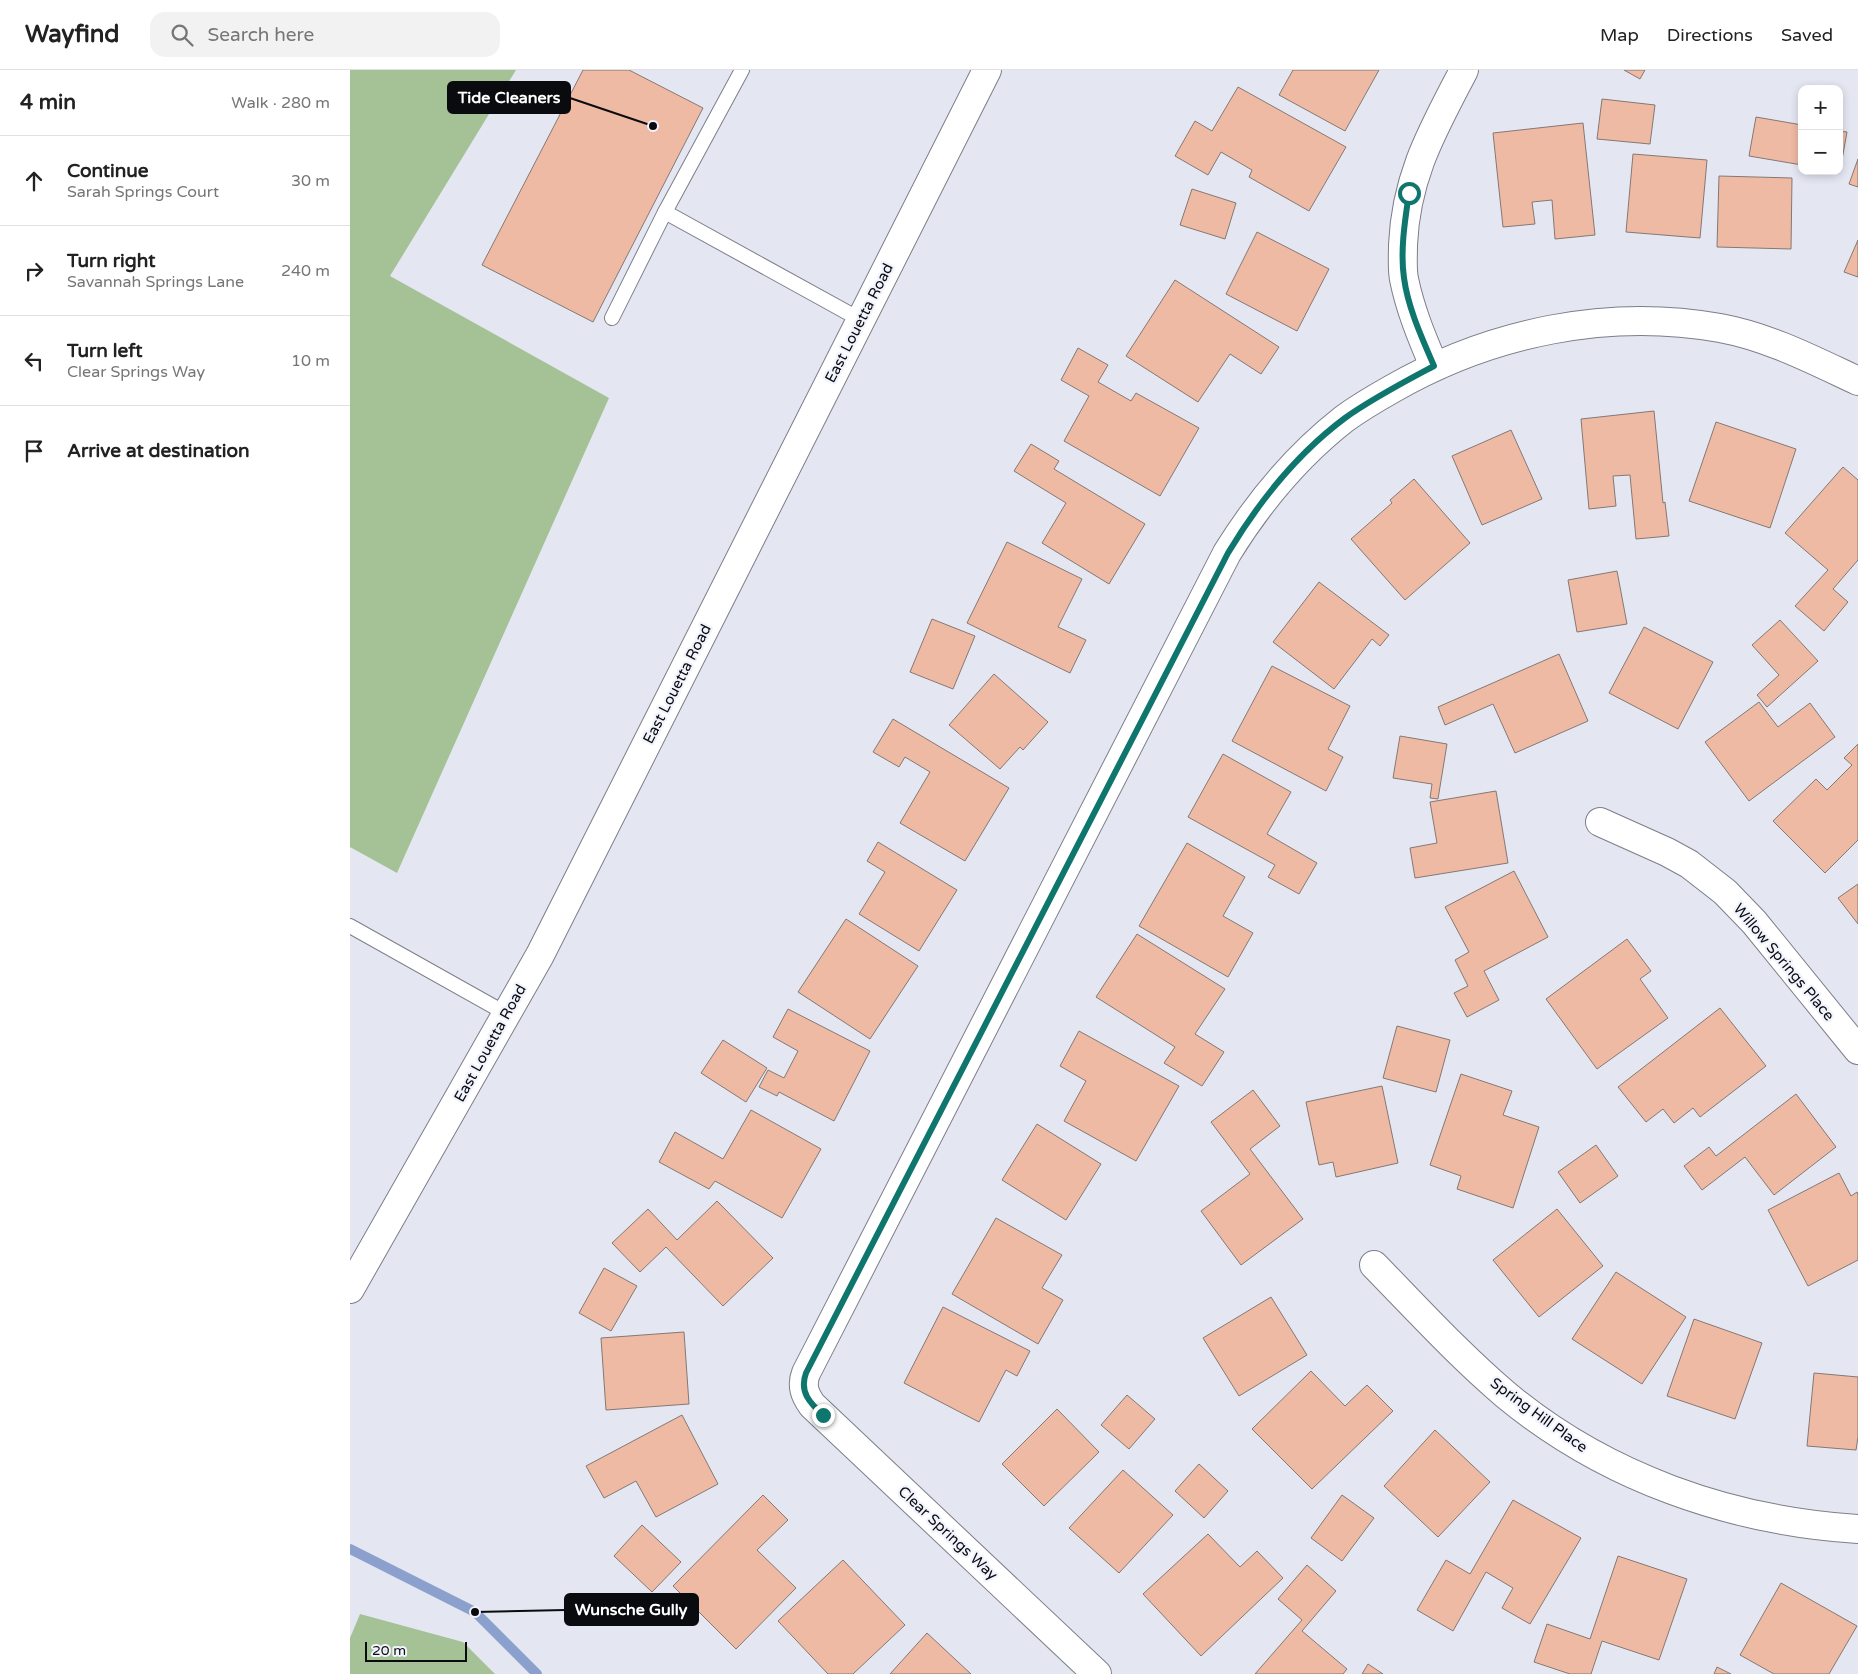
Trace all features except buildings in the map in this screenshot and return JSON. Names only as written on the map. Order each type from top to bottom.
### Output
[{"type":"street","name":"East Louetta Road","points":[[350,1289],[507,1014],[548,938],[987,70]]},
{"type":"street","points":[[1464,70],[1424,151],[1409,193],[1406,215],[1404,278],[1416,322],[1434,366],[1484,347],[1527,334],[1573,326],[1640,321],[1682,323],[1721,328],[1786,347],[1858,381]]},
{"type":"street","name":"Clear Springs Way","points":[[1097,1674],[812,1405],[804,1389],[806,1373],[1232,544],[1267,496],[1302,457],[1326,434],[1345,418],[1375,399],[1434,366]]},
{"type":"street","name":"Willow Springs Place","points":[[1600,822],[1689,864],[1725,892],[1754,922],[1858,1050]]},
{"type":"street","name":"Spring Hill Place","points":[[1374,1265],[1471,1364],[1500,1389],[1576,1445],[1625,1471],[1706,1503],[1763,1516],[1858,1529]]},
{"type":"lane","points":[[612,318],[665,212],[742,70]]},
{"type":"lane","points":[[665,212],[860,320]]},
{"type":"lane","points":[[350,926],[507,1014]]},
{"type":"green space","points":[[350,70],[516,70],[390,276],[609,398],[397,873],[350,847]]},
{"type":"green space","points":[[360,1614],[463,1642],[495,1674],[350,1674],[350,1638]]},
{"type":"waterway","points":[[350,1549],[475,1612],[537,1674]]},
{"type":"place","name":"Tide Cleaners","points":[[653,126]]},
{"type":"place","name":"Wunsche Gully","points":[[475,1612]]},
{"type":"route","points":[[823,1415],[812,1405],[807,1397],[803,1385],[806,1373],[1228,553],[1261,503],[1302,457],[1326,434],[1345,418],[1375,399],[1434,366],[1416,322],[1404,278],[1404,234],[1409,193]]}]
